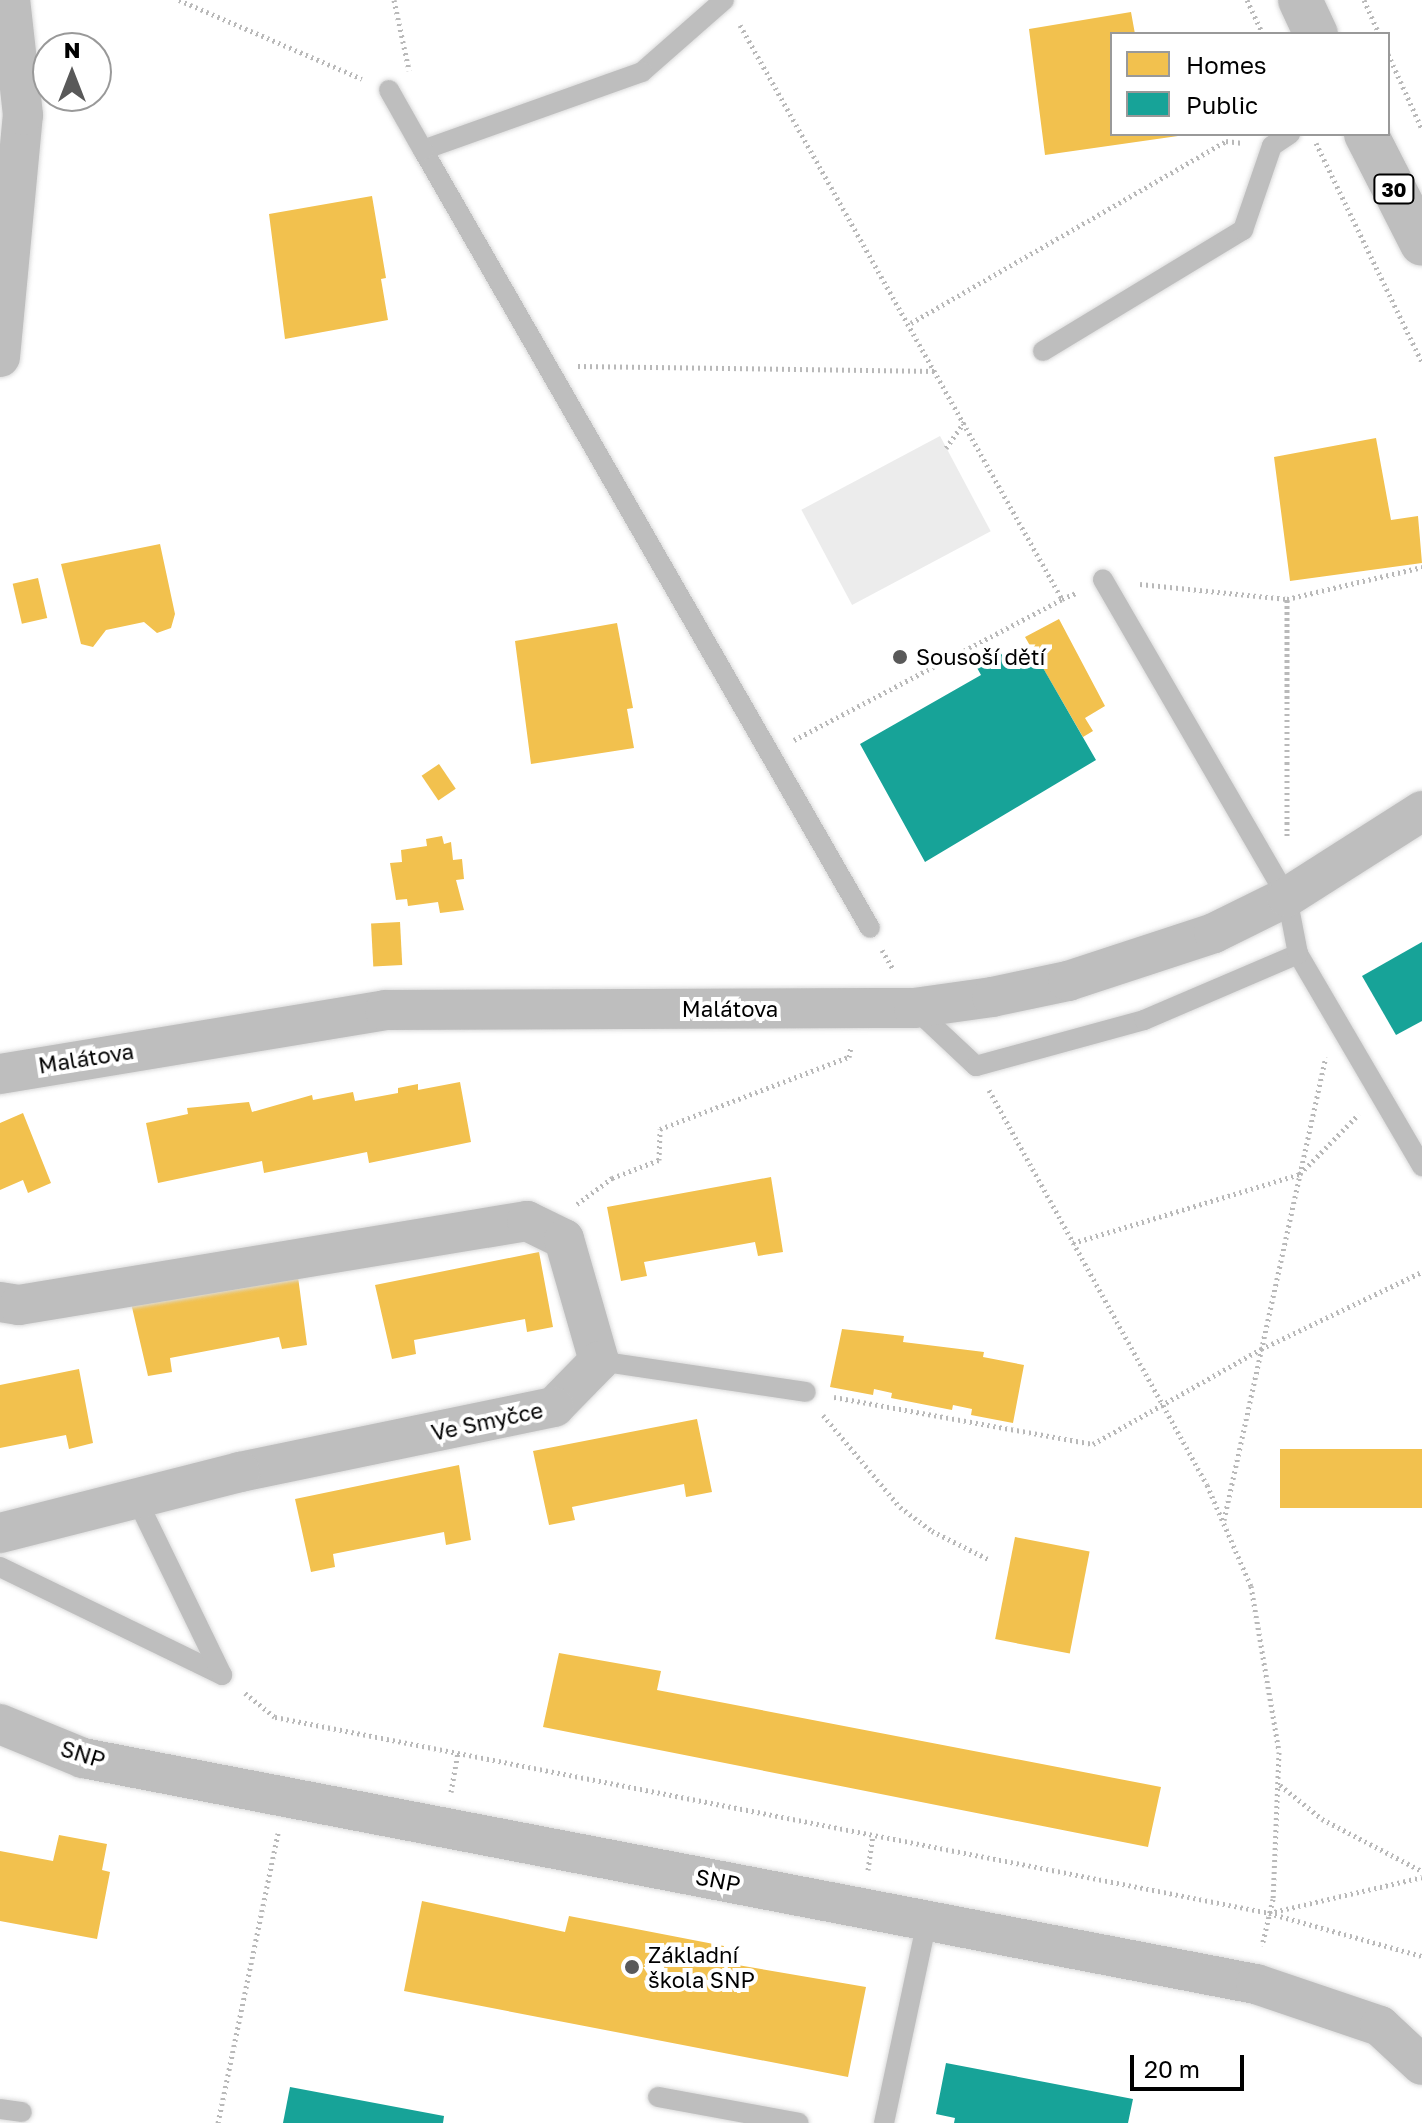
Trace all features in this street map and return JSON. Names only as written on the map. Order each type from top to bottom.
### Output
[{"type":"main road","points":[[1300,0],[1315,32]]},
{"type":"main road","name":"30","points":[[1367,136],[1422,244]]},
{"type":"street","points":[[0,357],[12,116],[10,0]]},
{"type":"street","name":"Malátova","points":[[0,1074],[385,1010],[914,1008],[1068,981],[1141,960],[1214,933],[1287,897],[1422,811]]},
{"type":"street","points":[[0,1302],[19,1305],[527,1221],[564,1239],[599,1361]]},
{"type":"street","name":"Ve Smyčce","points":[[0,1533],[136,1498],[554,1407],[599,1361]]},
{"type":"street","name":"SNP","points":[[0,1724],[83,1758],[1256,1984],[1380,2026],[1422,2065]]},
{"type":"lane","points":[[423,150],[642,72],[728,7]]},
{"type":"lane","points":[[389,90],[766,755],[870,928]]},
{"type":"lane","points":[[1043,351],[1243,230],[1272,146],[1287,136]]},
{"type":"lane","points":[[1103,580],[1287,897],[1298,954],[1422,1166]]},
{"type":"lane","points":[[914,1008],[976,1066],[1144,1020],[1298,954]]},
{"type":"lane","points":[[599,1361],[806,1392]]},
{"type":"lane","points":[[136,1498],[222,1675]]},
{"type":"lane","points":[[0,1567],[222,1675]]},
{"type":"lane","points":[[884,2123],[927,1920]]},
{"type":"lane","points":[[658,2097],[799,2123]]},
{"type":"lane","points":[[0,2109],[22,2112]]},
{"type":"path","points":[[179,0],[389,90]]},
{"type":"path","points":[[1247,0],[1262,32]]},
{"type":"path","points":[[1364,0],[1378,32]]},
{"type":"path","points":[[728,7],[911,323],[1062,599]]},
{"type":"path","points":[[1390,58],[1422,129]]},
{"type":"path","points":[[1312,136],[1422,362]]},
{"type":"path","points":[[911,323],[1226,141],[1272,146]]},
{"type":"path","points":[[544,365],[937,371]]},
{"type":"path","points":[[946,448],[965,421]]},
{"type":"path","points":[[766,755],[1103,580],[1287,599],[1422,567]]},
{"type":"path","points":[[1287,599],[1287,897]]},
{"type":"path","points":[[612,1178],[659,1160],[660,1129],[849,1057],[855,1009]]},
{"type":"path","points":[[1224,1521],[1335,1017]]},
{"type":"path","points":[[1073,1243],[1300,1174],[1379,1093]]},
{"type":"path","points":[[994,1100],[1163,1404],[1224,1521],[1251,1586],[1263,1635],[1278,1731],[1280,1785],[1269,1913],[1261,1953]]},
{"type":"path","points":[[806,1392],[1093,1444],[1261,1349],[1422,1272]]},
{"type":"path","points":[[806,1392],[844,1446],[900,1507],[932,1531],[990,1560]]},
{"type":"path","points":[[222,1675],[275,1717],[1269,1913],[1422,1956]]},
{"type":"path","points":[[1280,1785],[1322,1819],[1422,1874]]},
{"type":"path","points":[[218,2123],[286,1797]]},
{"type":"path","points":[[1269,1913],[1422,1874]]},
{"type":"shaded area","points":[[940,436],[991,531],[852,605],[801,510]]},
{"type":"building: Homes","points":[[1131,12],[1135,32],[1110,32],[1110,136],[1178,136],[1045,155],[1029,29]]},
{"type":"building: Homes","points":[[372,196],[386,278],[381,279],[388,320],[285,339],[269,214]]},
{"type":"building: Homes","points":[[1376,438],[1391,520],[1418,516],[1422,563],[1290,581],[1274,457]]},
{"type":"building: Homes","points":[[160,544],[175,614],[171,628],[157,633],[144,622],[106,630],[93,647],[81,644],[61,564]]},
{"type":"building: Homes","points":[[38,578],[47,618],[22,624],[13,584]]},
{"type":"building: Homes","points":[[1059,619],[1105,706],[1085,718],[1093,731],[1083,737],[1025,637]]},
{"type":"building: Homes","points":[[617,623],[633,708],[627,709],[634,748],[531,764],[515,641]]},
{"type":"building: Homes","points":[[439,764],[456,789],[438,801],[422,776]]},
{"type":"building: Homes","points":[[442,836],[444,844],[451,842],[453,860],[462,859],[464,879],[456,880],[464,910],[440,913],[438,902],[408,906],[407,899],[396,900],[390,863],[402,862],[401,850],[427,846],[426,839]]},
{"type":"building: Homes","points":[[400,922],[402,965],[373,966],[371,924]]},
{"type":"building: Homes","points":[[460,1082],[471,1142],[369,1163],[367,1152],[264,1173],[262,1161],[158,1183],[146,1123],[188,1114],[187,1108],[249,1102],[252,1112],[312,1095],[313,1100],[353,1092],[355,1101],[398,1093],[398,1088],[418,1084],[418,1090]]},
{"type":"building: Homes","points":[[23,1113],[51,1183],[28,1193],[23,1180],[0,1190],[0,1123]]},
{"type":"building: Homes","points":[[771,1177],[783,1252],[758,1256],[755,1242],[644,1262],[647,1276],[621,1281],[607,1207]]},
{"type":"building: Homes","points":[[539,1252],[553,1327],[527,1332],[525,1319],[414,1340],[416,1354],[392,1359],[375,1285]]},
{"type":"building: Homes","points":[[297,1269],[307,1345],[282,1349],[279,1337],[170,1358],[172,1372],[148,1376],[131,1303]]},
{"type":"building: Homes","points":[[842,1329],[904,1336],[903,1342],[984,1352],[983,1357],[1024,1365],[1013,1423],[971,1415],[972,1409],[953,1405],[952,1410],[891,1398],[892,1393],[874,1389],[873,1395],[830,1387]]},
{"type":"building: Homes","points":[[79,1369],[93,1443],[69,1449],[66,1435],[0,1448],[0,1385]]},
{"type":"building: Homes","points":[[697,1419],[712,1492],[686,1497],[684,1484],[572,1507],[575,1520],[549,1525],[533,1451]]},
{"type":"building: Homes","points":[[1280,1449],[1422,1449],[1422,1508],[1280,1508]]},
{"type":"building: Homes","points":[[459,1465],[471,1540],[446,1545],[444,1532],[333,1554],[335,1567],[311,1572],[295,1499]]},
{"type":"building: Homes","points":[[1015,1537],[1090,1552],[1070,1654],[995,1639]]},
{"type":"building: Homes","points":[[559,1653],[661,1671],[657,1690],[1161,1787],[1148,1847],[543,1727]]},
{"type":"building: Homes","points":[[59,1835],[107,1844],[102,1870],[110,1872],[97,1939],[0,1921],[0,1851],[53,1861]]},
{"type":"building: Homes","points":[[422,1901],[565,1932],[569,1916],[724,1946],[720,1962],[866,1987],[848,2077],[404,1991]]},
{"type":"building: Public","points":[[1031,647],[1096,760],[925,862],[860,744],[981,675],[976,666],[1000,652],[1006,661]]},
{"type":"building: Public","points":[[1422,942],[1422,1021],[1396,1035],[1362,976]]},
{"type":"building: Public","points":[[946,2063],[1133,2099],[1128,2123],[954,2123],[955,2118],[936,2114]]},
{"type":"building: Public","points":[[290,2087],[444,2116],[443,2123],[283,2123]]},
{"type":"place","name":"Sousoší dětí","points":[[900,657]]},
{"type":"place","name":"Základní škola SNP","points":[[632,1967]]}]
